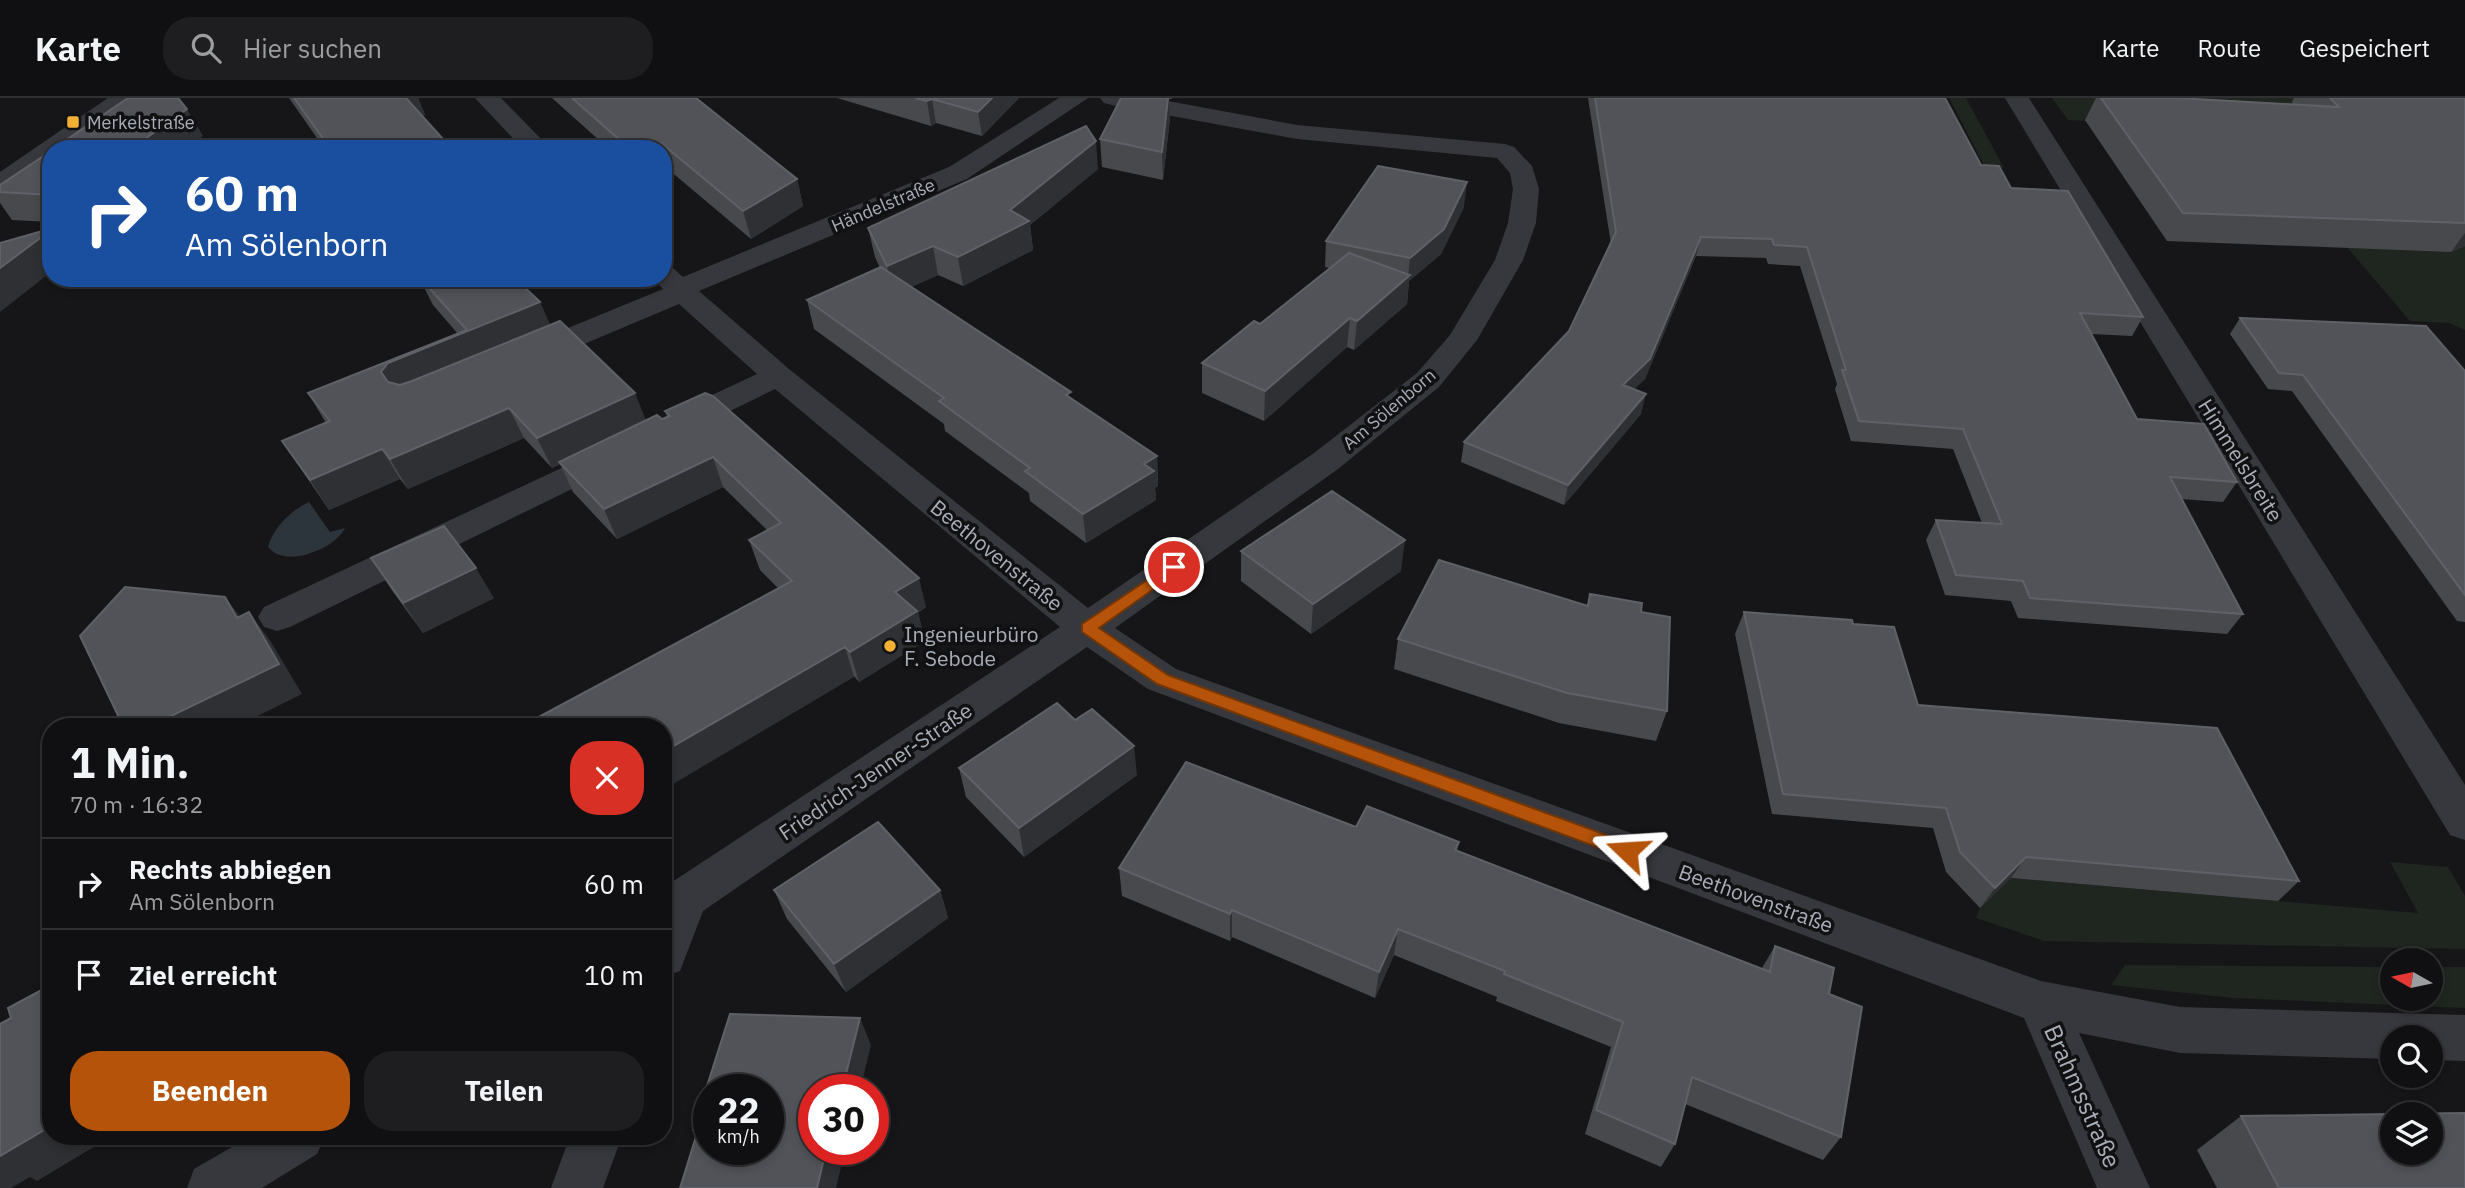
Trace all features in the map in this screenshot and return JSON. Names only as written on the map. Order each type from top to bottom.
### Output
[{"type":"street","points":[[63,140],[124,98]]},
{"type":"street","points":[[487,98],[529,140]]},
{"type":"street","name":"Händelstraße","points":[[675,285],[958,173],[1076,98]]},
{"type":"street","name":"Am Sölenborn","points":[[1087,628],[1336,454],[1427,380],[1462,340],[1509,260],[1522,223],[1526,189],[1523,172],[1516,161],[1493,149],[1297,132],[1112,98]]},
{"type":"street","name":"Himmelsbreite","points":[[2017,98],[2465,822]]},
{"type":"street","points":[[0,184],[42,155]]},
{"type":"street","name":"Beethovenstraße","points":[[675,285],[778,376],[1087,628],[1163,679],[2041,1003],[2180,1030],[2465,1038]]},
{"type":"street","name":"Händelstraße","points":[[505,366],[671,287]]},
{"type":"street","points":[[277,617],[778,376]]},
{"type":"street","name":"Friedrich-Jenner-Straße","points":[[673,907],[1087,628]]},
{"type":"street","name":"Brahmsstraße","points":[[2041,1003],[2124,1188]]},
{"type":"street","points":[[213,1188],[284,1145]]},
{"type":"street","points":[[577,1188],[593,1145]]},
{"type":"shaded area","points":[[1949,98],[1966,98],[2004,168],[1985,167]]},
{"type":"shaded area","points":[[2052,98],[2465,98],[2465,330],[2449,323],[2410,321],[2246,129],[2068,120]]},
{"type":"shaded area","points":[[309,502],[330,532],[345,528],[340,536],[321,549],[297,556],[276,553],[268,547],[278,527],[289,515]]},
{"type":"shaded area","points":[[2390,862],[2448,867],[2465,896],[2465,949],[2044,941],[1976,918],[1980,908],[2011,878],[2418,913]]},
{"type":"shaded area","points":[[2125,965],[2380,967],[2380,1004],[2233,998],[2111,985]]},
{"type":"shaded area","points":[[2443,967],[2465,967],[2465,1008],[2443,1007]]},
{"type":"building","points":[[128,98],[178,98],[187,109],[144,140],[66,140]]},
{"type":"building","points":[[294,98],[406,98],[444,140],[324,140]]},
{"type":"building","points":[[572,98],[696,98],[797,179],[743,211],[672,152],[672,140],[620,140]]},
{"type":"building","points":[[915,98],[992,98],[978,112],[932,99],[927,101]]},
{"type":"building","points":[[1121,98],[1168,98],[1162,152],[1100,139]]},
{"type":"building","points":[[1595,98],[1945,98],[1981,165],[1999,166],[2011,188],[2068,191],[2143,317],[2080,313],[2137,419],[2204,424],[2237,482],[2170,477],[2243,614],[2030,598],[2023,581],[1956,575],[1936,520],[2002,524],[1963,429],[1859,421],[1842,370],[1846,370],[1807,247],[1774,245],[1772,239],[1701,237],[1650,359],[1623,385],[1646,394],[1568,485],[1464,442],[1569,331],[1616,232]]},
{"type":"building","points":[[2101,98],[2178,98],[2339,107],[2330,98],[2465,98],[2465,223],[2183,213]]},
{"type":"building","points":[[1086,126],[1096,141],[1010,210],[1029,221],[958,257],[933,246],[887,266],[868,228]]},
{"type":"building","points":[[42,157],[42,194],[0,192],[0,185]]},
{"type":"building","points":[[1378,166],[1467,182],[1444,229],[1410,258],[1326,241]]},
{"type":"building","points":[[42,231],[42,237],[0,268],[0,243]]},
{"type":"building","points":[[1349,253],[1410,275],[1357,321],[1350,318],[1265,391],[1202,363],[1254,321],[1260,324]]},
{"type":"building","points":[[881,267],[1071,392],[1066,395],[1157,456],[1144,464],[1154,471],[1083,514],[1025,471],[1030,468],[939,401],[944,398],[807,300]]},
{"type":"building","points":[[428,287],[524,287],[540,302],[388,363],[381,372],[388,382],[400,385],[560,321],[635,393],[537,438],[509,408],[390,459],[382,449],[310,480],[282,441],[330,421],[308,393],[467,330]]},
{"type":"building","points":[[2240,318],[2426,326],[2465,371],[2465,595],[2303,375],[2279,373]]},
{"type":"building","points":[[705,393],[713,396],[919,578],[895,592],[917,611],[850,652],[845,647],[672,747],[672,718],[537,718],[792,581],[749,540],[781,523],[713,457],[604,509],[559,462],[657,415],[662,419],[670,416],[665,411]]},
{"type":"building","points":[[1332,491],[1405,540],[1313,604],[1241,551]]},
{"type":"building","points":[[444,526],[476,568],[403,603],[371,558]]},
{"type":"building","points":[[1439,560],[1588,606],[1590,594],[1642,603],[1641,612],[1670,617],[1667,711],[1567,693],[1398,639]]},
{"type":"building","points":[[125,587],[225,597],[237,618],[249,612],[279,664],[167,718],[119,718],[80,636]]},
{"type":"building","points":[[1744,612],[1852,620],[1853,624],[1894,627],[1918,705],[2217,728],[2299,881],[2026,857],[1995,888],[1960,852],[1946,808],[1783,794]]},
{"type":"building","points":[[1057,703],[1075,720],[1092,709],[1134,746],[1019,828],[959,768]]},
{"type":"building","points":[[1186,762],[1356,827],[1367,806],[1459,842],[1455,850],[1770,972],[1775,946],[1834,968],[1829,994],[1862,1007],[1841,1137],[1692,1077],[1675,1144],[1596,1110],[1623,1022],[1398,929],[1379,972],[1232,910],[1230,914],[1119,868]]},
{"type":"building","points":[[878,822],[940,890],[834,964],[774,890]]},
{"type":"building","points":[[42,990],[42,1131],[0,1156],[0,1024],[11,1018],[8,1008]]},
{"type":"building","points":[[730,1014],[860,1018],[846,1074],[798,1074],[798,1165],[822,1165],[817,1188],[680,1188],[693,1146],[693,1165],[784,1165],[784,1074],[711,1074]]},
{"type":"building","points":[[2443,1113],[2465,1113],[2465,1188],[2279,1188],[2241,1116],[2380,1114],[2380,1165],[2443,1165]]},
{"type":"place","name":"Merkelstraße","points":[[73,122]]},
{"type":"place","name":"Ingenieurbüro F. Sebode","points":[[890,646]]},
{"type":"route","points":[[1174,567],[1087,628],[1163,679],[1627,851]]}]
